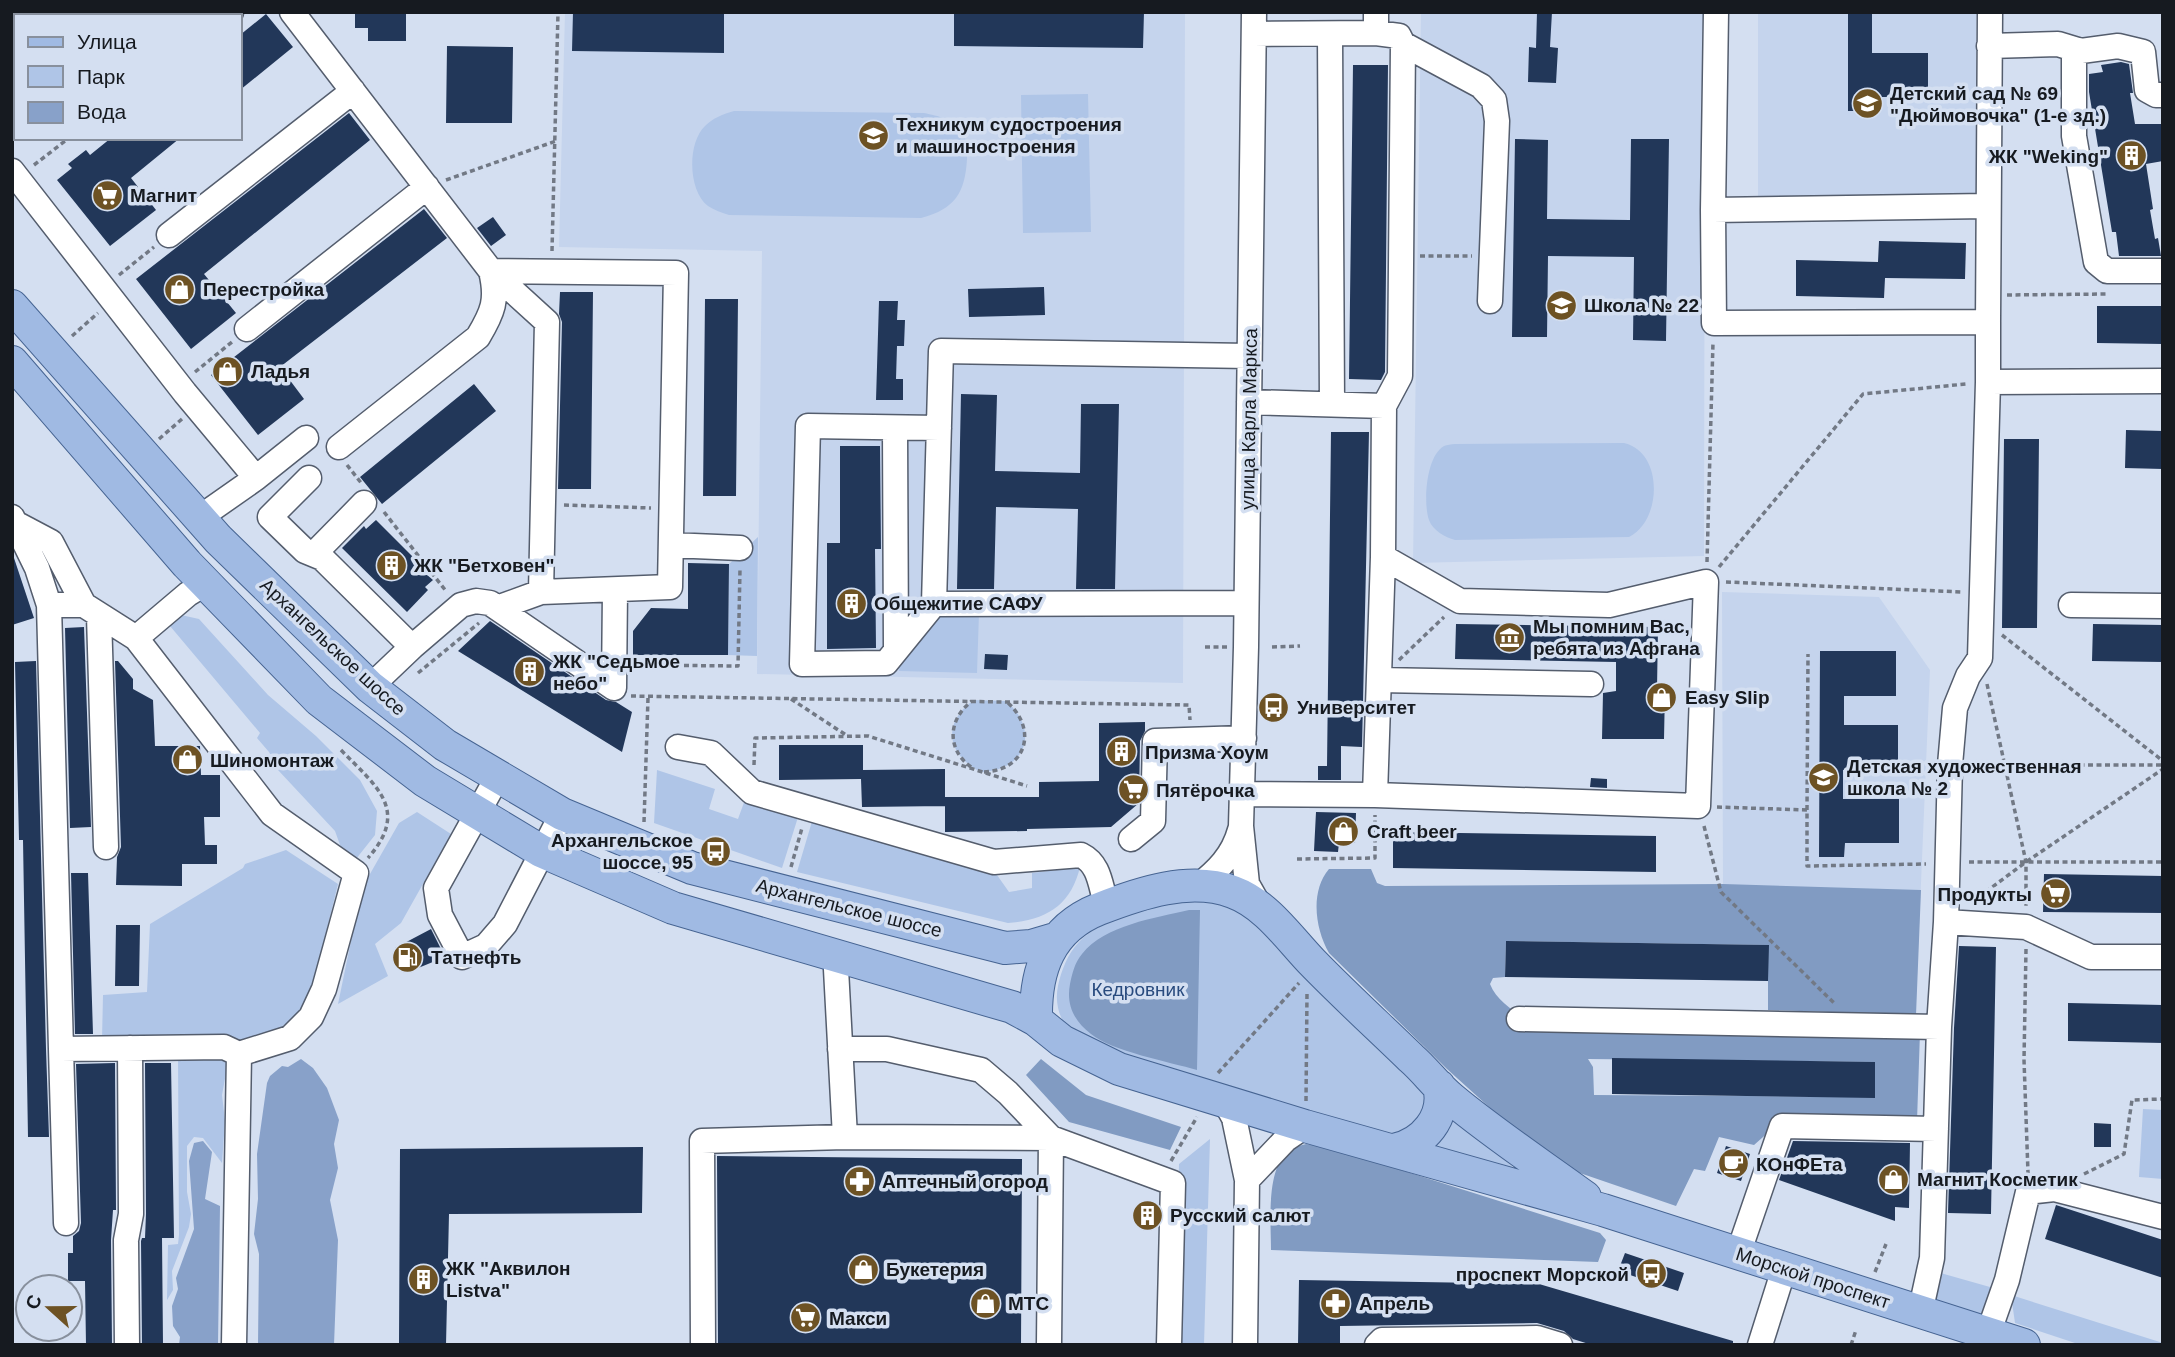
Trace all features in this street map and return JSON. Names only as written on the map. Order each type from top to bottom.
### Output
[{"type":"main road","name":"Архангельское шоссе","points":[[12,306],[218,539],[370,687],[445,745],[497,778],[562,814],[692,868],[1004,948],[1031,946],[1058,938]]},
{"type":"main road","points":[[12,362],[206,583],[319,700],[425,781],[541,851],[673,908],[1012,1007],[1036,1020]]},
{"type":"main road","points":[[1036,1020],[1035,991],[1046,958],[1058,938],[1085,915],[1162,888],[1197,887],[1236,893],[1260,907],[1314,965],[1452,1099],[1603,1210]]},
{"type":"main road","name":"Морской проспект","points":[[1036,1020],[1062,1041],[1119,1069],[1212,1095],[1305,1113],[1394,1150],[1603,1210],[2003,1340]]},
{"type":"main road","points":[[1394,1150],[1416,1143],[1431,1126],[1441,1105],[1438,1086]]},
{"type":"street","points":[[292,12],[491,271],[547,322],[541,592]]},
{"type":"street","points":[[1716,12],[1714,323],[1988,322]]},
{"type":"street","points":[[1920,1313],[1932,1258],[1939,1027],[1946,922],[1950,765],[1955,708],[1968,676],[1980,658],[1983,620],[1988,382],[1990,12]]},
{"type":"street","points":[[1254,23],[1330,35],[1376,23],[1399,36],[1404,44],[1481,86],[1494,100],[1497,121],[1490,301]]},
{"type":"street","name":"улица Карла Маркса","points":[[1241,826],[1254,23]]},
{"type":"street","points":[[1330,35],[1332,404]]},
{"type":"street","points":[[1375,795],[1383,557],[1384,407],[1400,376],[1404,44]]},
{"type":"street","points":[[1989,46],[2058,44],[2081,51],[2119,46],[2143,52],[2147,90],[2163,95]]},
{"type":"street","points":[[2074,49],[2074,136],[2096,261],[2107,271],[2163,271]]},
{"type":"street","points":[[169,235],[353,91]]},
{"type":"street","points":[[20,170],[107,294],[256,478]]},
{"type":"street","points":[[247,329],[427,187]]},
{"type":"street","points":[[1713,210],[1987,206]]},
{"type":"street","points":[[491,271],[676,273],[670,587],[541,592],[497,608]]},
{"type":"street","points":[[340,447],[478,337],[491,315],[496,292],[491,271]]},
{"type":"street","points":[[939,428],[808,426],[802,664],[886,663],[934,604],[939,428],[941,351],[1249,356]]},
{"type":"street","points":[[1988,382],[2163,381]]},
{"type":"street","points":[[1249,402],[1384,407]]},
{"type":"street","points":[[895,428],[896,650]]},
{"type":"street","points":[[199,518],[306,438]]},
{"type":"street","points":[[309,478],[270,517],[305,551],[322,558],[412,646]]},
{"type":"street","points":[[314,555],[370,500]]},
{"type":"street","points":[[15,520],[37,569],[49,605],[66,1223]]},
{"type":"street","points":[[15,520],[51,542],[92,610],[106,847]]},
{"type":"street","points":[[671,545],[740,548]]},
{"type":"street","points":[[1242,794],[1375,795],[1699,806],[1706,582],[1609,605],[1460,601],[1383,557]]},
{"type":"street","points":[[136,638],[188,594],[206,583]]},
{"type":"street","points":[[614,688],[615,590]]},
{"type":"street","points":[[370,687],[412,646],[461,605],[476,601],[490,603],[614,688]]},
{"type":"street","points":[[934,604],[1246,603]]},
{"type":"street","points":[[49,605],[92,610],[136,638],[272,814],[356,873],[324,989],[312,1017],[290,1038],[239,1054],[224,1047],[61,1049]]},
{"type":"street","points":[[2071,605],[2163,606]]},
{"type":"street","points":[[1379,680],[1591,684]]},
{"type":"street","points":[[1131,839],[1153,821],[1155,741],[1244,738]]},
{"type":"street","points":[[678,747],[711,753],[752,792],[994,862],[1081,855],[1090,859],[1097,870],[1107,906]]},
{"type":"street","points":[[497,778],[436,888],[440,915],[461,957],[486,946],[505,924],[562,814]]},
{"type":"street","points":[[1197,887],[1219,870],[1237,841],[1241,826]]},
{"type":"street","points":[[1241,826],[1247,884],[1260,907]]},
{"type":"street","points":[[1946,922],[2026,927],[2091,957],[2163,957]]},
{"type":"street","points":[[838,956],[836,969],[845,1137]]},
{"type":"street","points":[[1519,1019],[1939,1027]]},
{"type":"street","points":[[127,1345],[126,1240],[131,1214],[130,1048]]},
{"type":"street","points":[[840,1049],[887,1049],[981,1070],[1008,1093],[1051,1138],[1049,1345]]},
{"type":"street","points":[[234,1345],[239,1054]]},
{"type":"street","points":[[1212,1095],[1229,1109],[1234,1118],[1247,1180],[1245,1345]]},
{"type":"street","points":[[1247,1180],[1286,1139],[1305,1113]]},
{"type":"street","points":[[1738,1254],[1782,1126],[1936,1129]]},
{"type":"street","points":[[703,1345],[702,1141],[845,1137],[1051,1138],[1173,1183],[1169,1345]]},
{"type":"street","points":[[2003,1340],[2007,1280],[2028,1192],[2054,1189],[2163,1217]]},
{"type":"street","points":[[1760,1345],[1784,1269]]},
{"type":"street","points":[[1377,1345],[1382,1339],[1537,1338],[1560,1345]]},
{"type":"path","points":[[552,271],[558,12]]},
{"type":"path","points":[[20,170],[66,140]]},
{"type":"path","points":[[427,187],[556,141]]},
{"type":"path","points":[[70,337],[107,294],[169,235]]},
{"type":"path","points":[[1402,257],[1491,257]]},
{"type":"path","points":[[1988,295],[2109,294]]},
{"type":"path","points":[[1706,582],[1714,323]]},
{"type":"path","points":[[179,385],[247,329]]},
{"type":"path","points":[[1706,582],[1863,394],[1988,382]]},
{"type":"path","points":[[159,439],[197,407]]},
{"type":"path","points":[[340,447],[340,456],[370,500],[461,605]]},
{"type":"path","points":[[544,504],[671,509]]},
{"type":"path","points":[[627,665],[738,666],[740,548]]},
{"type":"path","points":[[1706,582],[1983,593]]},
{"type":"path","points":[[1379,680],[1460,601]]},
{"type":"path","points":[[416,675],[497,608]]},
{"type":"path","points":[[1983,620],[2163,765]]},
{"type":"path","points":[[1272,647],[1300,646]]},
{"type":"path","points":[[1205,647],[1232,647]]},
{"type":"path","points":[[1808,654],[1807,866],[2163,862]]},
{"type":"path","points":[[1980,658],[2026,862],[2024,1060],[2028,1192]]},
{"type":"path","points":[[614,688],[626,695],[648,698],[789,697],[1189,705]]},
{"type":"path","points":[[789,697],[848,736]]},
{"type":"path","points":[[643,834],[648,698]]},
{"type":"path","points":[[974,700],[958,714],[953,725],[952,738],[961,759],[981,772],[1004,768],[1022,751],[1025,727],[1021,717],[1006,701]]},
{"type":"path","points":[[752,792],[755,738],[868,736],[1027,786]]},
{"type":"path","points":[[333,741],[382,794],[390,818],[382,843],[356,873]]},
{"type":"path","points":[[1950,765],[2163,765]]},
{"type":"path","points":[[1946,922],[2163,765]]},
{"type":"path","points":[[1297,859],[1375,858],[1375,795]]},
{"type":"path","points":[[1807,810],[1699,806],[1721,891],[1835,1004]]},
{"type":"path","points":[[790,870],[808,809]]},
{"type":"path","points":[[1161,1178],[1212,1095],[1307,973]]},
{"type":"path","points":[[1305,1113],[1307,986]]},
{"type":"path","points":[[2054,1189],[2124,1154],[2132,1100],[2163,1099]]},
{"type":"path","points":[[1874,1277],[1886,1244]]},
{"type":"path","points":[[1851,1345],[1856,1330]]},
{"type":"shaded area","points":[[565,12],[1185,12],[1183,683],[757,674],[762,251],[559,247]]},
{"type":"shaded area","name":"Школа № 22","points":[[1421,12],[1705,12],[1704,556],[1413,563]]},
{"type":"shaded area","name":"Детский сад № 69 \"Дюймовочка\" (1-е зд.)","points":[[1758,12],[1976,12],[1977,197],[1758,196]]},
{"type":"shaded area","name":"Детская художественная школа № 2","points":[[1722,592],[1879,597],[1930,670],[1916,1001],[1836,997],[1723,884]]},
{"type":"green space","points":[[1088,94],[1091,232],[1023,233],[1021,95]]},
{"type":"green space","points":[[734,111],[924,113],[940,117],[955,124],[965,138],[967,159],[964,181],[961,190],[950,204],[921,218],[729,215],[708,206],[701,199],[692,167],[695,144],[705,126]]},
{"type":"green space","points":[[1624,443],[1637,449],[1646,459],[1652,472],[1654,487],[1648,517],[1640,529],[1629,537],[1455,540],[1440,533],[1429,520],[1426,503],[1430,469],[1433,459],[1444,446]]},
{"type":"green space","points":[[758,537],[757,656],[728,655],[729,564]]},
{"type":"green space","points":[[935,612],[979,613],[977,673],[899,671],[900,653]]},
{"type":"green space","points":[[181,615],[199,619],[268,695],[316,736],[360,780],[377,811],[375,835],[356,859],[344,856],[335,831],[278,770],[269,752],[257,738],[260,733],[170,626]]},
{"type":"green space","points":[[974,700],[1006,701],[1017,712],[1023,724],[1024,747],[1009,764],[997,770],[981,772],[961,757],[955,748],[952,738],[956,719]]},
{"type":"green space","points":[[657,770],[715,789],[709,809],[738,819],[746,797],[799,814],[782,868],[654,823]]},
{"type":"green space","points":[[417,812],[451,834],[401,923],[375,944],[388,976],[338,1004],[362,888],[399,823]]},
{"type":"green space","points":[[813,818],[997,875],[1009,892],[1032,888],[1032,873],[1080,867],[1064,901],[1055,908],[1034,918],[1008,923],[797,872]]},
{"type":"green space","points":[[286,850],[338,884],[314,982],[297,1016],[270,1035],[242,1044],[102,1040],[103,995],[147,992],[150,924],[243,868],[245,864]]},
{"type":"green space","points":[[1329,869],[1371,869],[1377,883],[1385,886],[1723,884],[1921,890],[1916,1015],[1768,1010],[1768,945],[1506,941],[1505,977],[1493,978],[1490,984],[1502,1002],[1531,1023],[1920,1032],[1917,1121],[1781,1121],[1754,1145],[1719,1137],[1705,1171],[1694,1169],[1676,1206],[1574,1171],[1520,1135],[1447,1069],[1329,953],[1320,933],[1317,910],[1323,878]],"holes":[[[1588,1059],[1875,1062],[1875,1097],[1594,1095],[1593,1067]]]},
{"type":"green space","points":[[1179,901],[1223,903],[1237,907],[1419,1076],[1431,1107],[1400,1140],[1108,1054],[1067,1027],[1059,1013],[1057,991],[1066,962],[1079,942],[1112,921]]},
{"type":"green space","name":"Кедровник","points":[[1189,910],[1200,910],[1197,1070],[1126,1051],[1100,1040],[1080,1024],[1069,999],[1076,964],[1092,944],[1131,924]]},
{"type":"green space","points":[[178,1053],[217,1055],[228,1062],[222,1095],[225,1121],[222,1163],[203,1138],[194,1137],[187,1146],[187,1192],[191,1214],[189,1227],[172,1271],[173,1290],[167,1300],[168,1245],[178,1244],[179,1235]]},
{"type":"green space","points":[[1041,1059],[1086,1095],[1181,1127],[1170,1150],[1069,1122],[1026,1075]]},
{"type":"green space","points":[[2143,1109],[2163,1110],[2163,1179],[2139,1177]]},
{"type":"green space","points":[[1450,1110],[1515,1169],[1428,1147]]},
{"type":"green space","points":[[1210,1139],[1204,1345],[1175,1345],[1179,1164]]},
{"type":"green space","points":[[1306,1144],[1328,1147],[1600,1233],[1606,1240],[1598,1262],[1271,1250],[1270,1213],[1275,1173],[1286,1153]]},
{"type":"green space","points":[[1937,1272],[1997,1289],[1987,1309],[1978,1315],[1935,1301]]},
{"type":"green space","points":[[2011,1295],[2163,1345],[2081,1345],[2015,1323]]},
{"type":"water","points":[[301,1059],[313,1068],[327,1088],[339,1120],[334,1144],[338,1168],[330,1200],[338,1240],[334,1345],[258,1345],[259,1254],[254,1234],[258,1199],[257,1154],[267,1083],[270,1076],[282,1066],[288,1067]]},
{"type":"water","points":[[203,1141],[212,1152],[205,1199],[220,1206],[218,1345],[179,1345],[180,1337],[173,1326],[172,1306],[178,1289],[176,1278],[194,1229],[189,1161],[194,1143]]},
{"type":"building","points":[[355,12],[406,12],[406,41],[368,41],[368,28],[355,28]]},
{"type":"building","points":[[573,12],[724,12],[724,53],[572,51]]},
{"type":"building","points":[[954,12],[1144,12],[1143,48],[954,46]]},
{"type":"building","points":[[1537,12],[1552,12],[1550,47],[1558,48],[1556,83],[1528,82],[1529,47],[1536,48]]},
{"type":"building","points":[[1848,12],[1872,12],[1872,53],[1928,53],[1928,97],[1873,97],[1873,111],[1848,111]]},
{"type":"building","points":[[266,14],[293,47],[242,88],[242,33]]},
{"type":"building","points":[[447,46],[513,47],[512,123],[446,123]]},
{"type":"building","name":"ЖК \"Weking\"","points":[[2121,62],[2129,64],[2135,124],[2163,124],[2163,161],[2146,164],[2153,209],[2150,210],[2161,256],[2119,256],[2116,232],[2112,232],[2089,92],[2089,74],[2103,72],[2101,65]]},
{"type":"building","points":[[1353,65],[1388,65],[1385,372],[1381,380],[1349,379]]},
{"type":"building","points":[[349,113],[370,140],[204,274],[236,313],[191,349],[136,279]]},
{"type":"building","points":[[1515,139],[1548,140],[1547,219],[1630,220],[1631,139],[1669,139],[1666,341],[1633,340],[1634,257],[1548,256],[1547,337],[1512,337]]},
{"type":"building","name":"Магнит","points":[[109,140],[178,140],[131,178],[156,210],[110,246],[57,180],[72,168],[68,164],[86,150],[90,155]]},
{"type":"building","points":[[424,209],[447,238],[280,367],[304,399],[258,435],[211,375]]},
{"type":"building","points":[[493,217],[506,235],[491,246],[477,228]]},
{"type":"building","points":[[1879,241],[1966,243],[1965,279],[1885,278],[1884,298],[1796,296],[1796,260],[1878,262]]},
{"type":"building","points":[[1044,287],[1045,315],[969,317],[968,289]]},
{"type":"building","points":[[560,292],[593,292],[591,489],[558,489],[562,322],[559,314]]},
{"type":"building","points":[[705,299],[738,299],[736,496],[703,496]]},
{"type":"building","points":[[879,301],[898,301],[897,320],[905,320],[904,346],[897,346],[896,379],[903,379],[903,400],[876,400]]},
{"type":"building","points":[[2097,306],[2163,306],[2163,344],[2097,343]]},
{"type":"building","points":[[474,384],[496,411],[382,504],[360,477]]},
{"type":"building","points":[[961,394],[997,395],[995,471],[1080,473],[1081,404],[1119,404],[1115,589],[1076,589],[1078,509],[996,507],[994,589],[957,589]]},
{"type":"building","points":[[2126,430],[2163,431],[2163,469],[2125,468]]},
{"type":"building","points":[[1331,432],[1369,432],[1362,747],[1341,746],[1341,780],[1318,780],[1318,766],[1327,766]]},
{"type":"building","points":[[2004,439],[2039,439],[2037,628],[2002,628]]},
{"type":"building","name":"Общежитие САФУ","points":[[840,446],[880,446],[881,549],[875,549],[876,648],[827,649],[827,543],[840,543]]},
{"type":"building","name":"ЖК \"Бетховен\"","points":[[376,520],[433,580],[425,587],[428,590],[407,612],[342,548],[364,526],[366,529]]},
{"type":"building","points":[[12,558],[34,618],[12,625]]},
{"type":"building","points":[[688,563],[729,564],[728,655],[633,655],[633,631],[651,608],[688,609]]},
{"type":"building","name":"ЖК \"Седьмое небо\"","points":[[490,621],[606,700],[616,702],[632,712],[622,752],[458,651]]},
{"type":"building","points":[[1456,624],[1658,627],[1657,689],[1665,689],[1664,739],[1602,739],[1603,693],[1616,691],[1616,662],[1455,659]]},
{"type":"building","points":[[2093,624],[2163,625],[2163,662],[2092,661]]},
{"type":"building","points":[[84,627],[91,827],[70,828],[65,628]]},
{"type":"building","points":[[1820,651],[1896,651],[1896,696],[1844,696],[1844,725],[1898,725],[1898,770],[1843,770],[1843,799],[1899,799],[1899,843],[1845,843],[1844,857],[1819,857]]},
{"type":"building","points":[[985,654],[1008,655],[1007,670],[984,669]]},
{"type":"building","points":[[36,661],[49,1137],[28,1137],[23,840],[19,840],[15,662]]},
{"type":"building","points":[[115,661],[118,661],[133,679],[133,689],[153,700],[155,746],[200,746],[201,775],[220,775],[220,817],[204,817],[205,845],[217,845],[217,864],[182,864],[182,886],[116,885],[117,857],[121,847]]},
{"type":"building","name":"Призма Хоум","points":[[1145,722],[1145,731],[1140,741],[1139,803],[1111,827],[945,832],[945,797],[1039,797],[1039,782],[1099,781],[1099,723]]},
{"type":"building","points":[[779,745],[863,745],[863,770],[945,769],[945,806],[862,807],[861,779],[779,780]]},
{"type":"building","points":[[1591,778],[1607,779],[1607,788],[1590,787]]},
{"type":"building","points":[[1316,812],[1356,813],[1355,843],[1339,843],[1338,852],[1314,851]]},
{"type":"building","points":[[1393,832],[1656,836],[1656,872],[1393,868]]},
{"type":"building","points":[[71,873],[88,873],[93,1034],[75,1034]]},
{"type":"building","points":[[2044,874],[2163,876],[2163,913],[2043,912]]},
{"type":"building","points":[[116,925],[140,925],[139,986],[115,986]]},
{"type":"building","points":[[431,929],[445,957],[406,973],[395,948]]},
{"type":"building","points":[[1506,941],[1769,945],[1768,981],[1505,977]]},
{"type":"building","points":[[1959,946],[1996,947],[1991,1214],[1948,1213]]},
{"type":"building","points":[[2068,1003],[2163,1005],[2163,1043],[2068,1041]]},
{"type":"building","points":[[1612,1058],[1875,1062],[1875,1098],[1612,1094]]},
{"type":"building","points":[[115,1063],[116,1210],[113,1210],[111,1240],[112,1345],[86,1345],[84,1273],[68,1273],[68,1253],[73,1253],[73,1236],[79,1231],[81,1223],[76,1064]]},
{"type":"building","points":[[145,1063],[171,1063],[174,1238],[162,1238],[163,1345],[142,1345],[141,1241],[145,1238],[146,1214]]},
{"type":"building","points":[[2094,1123],[2111,1124],[2111,1147],[2094,1147]]},
{"type":"building","points":[[1793,1141],[1910,1143],[1909,1208],[1895,1207],[1895,1221],[1779,1180]]},
{"type":"building","name":"КОнФЕта","points":[[1726,1146],[1750,1154],[1741,1181],[1717,1173]]},
{"type":"building","name":"ЖК \"Аквилон Listva\"","points":[[643,1147],[642,1213],[449,1214],[446,1345],[399,1345],[400,1149]]},
{"type":"building","points":[[717,1156],[1022,1159],[1021,1345],[718,1345]]},
{"type":"building","points":[[2056,1205],[2163,1240],[2163,1278],[2045,1239]]},
{"type":"building","name":"Русский салют","points":[[1139,1207],[1156,1207],[1156,1223],[1139,1222]]},
{"type":"building","points":[[1625,1253],[1684,1273],[1678,1291],[1618,1271]]},
{"type":"building","points":[[1299,1280],[1539,1284],[1733,1341],[1733,1345],[1592,1345],[1573,1339],[1564,1331],[1537,1323],[1340,1326],[1340,1345],[1298,1345]]},
{"type":"place","name":"Детский сад № 69 \"Дюймовочка\" (1-е зд.)","points":[[1867,104]]},
{"type":"place","name":"Техникум судостроения и машиностроения","points":[[873,135]]},
{"type":"place","name":"ЖК \"Weking\"","points":[[2131,156]]},
{"type":"place","name":"Магнит","points":[[107,195]]},
{"type":"place","name":"Перестройка","points":[[180,289]]},
{"type":"place","name":"Школа № 22","points":[[1561,305]]},
{"type":"place","name":"Ладья","points":[[228,371]]},
{"type":"place","name":"ЖК \"Бетховен\"","points":[[391,565]]},
{"type":"place","name":"Общежитие САФУ","points":[[851,603]]},
{"type":"place","name":"Мы помним Вас, ребята из Афгана","points":[[1510,637]]},
{"type":"place","name":"ЖК \"Седьмое небо\"","points":[[530,672]]},
{"type":"place","name":"Easy Slip","points":[[1662,697]]},
{"type":"place","name":"Университет","points":[[1274,707]]},
{"type":"place","name":"Призма Хоум","points":[[1122,752]]},
{"type":"place","name":"Шиномонтаж","points":[[187,760]]},
{"type":"place","name":"Детская художественная школа № 2","points":[[1824,777]]},
{"type":"place","name":"Пятёрочка","points":[[1133,790]]},
{"type":"place","name":"Craft beer","points":[[1344,831]]},
{"type":"place","name":"Архангельское шоссе, 95","points":[[716,851]]},
{"type":"place","name":"Продукты","points":[[2055,894]]},
{"type":"place","name":"Татнефть","points":[[408,957]]},
{"type":"place","name":"КОнФЕта","points":[[1733,1164]]},
{"type":"place","name":"Магнит Косметик","points":[[1894,1179]]},
{"type":"place","name":"Аптечный огород","points":[[859,1181]]},
{"type":"place","name":"Русский салют","points":[[1147,1215]]},
{"type":"place","name":"Букетерия","points":[[863,1269]]},
{"type":"place","name":"проспект Морской","points":[[1652,1274]]},
{"type":"place","name":"ЖК \"Аквилон Listva\"","points":[[423,1279]]},
{"type":"place","name":"МТС","points":[[985,1303]]},
{"type":"place","name":"Апрель","points":[[1336,1303]]},
{"type":"place","name":"Макси","points":[[806,1318]]}]
